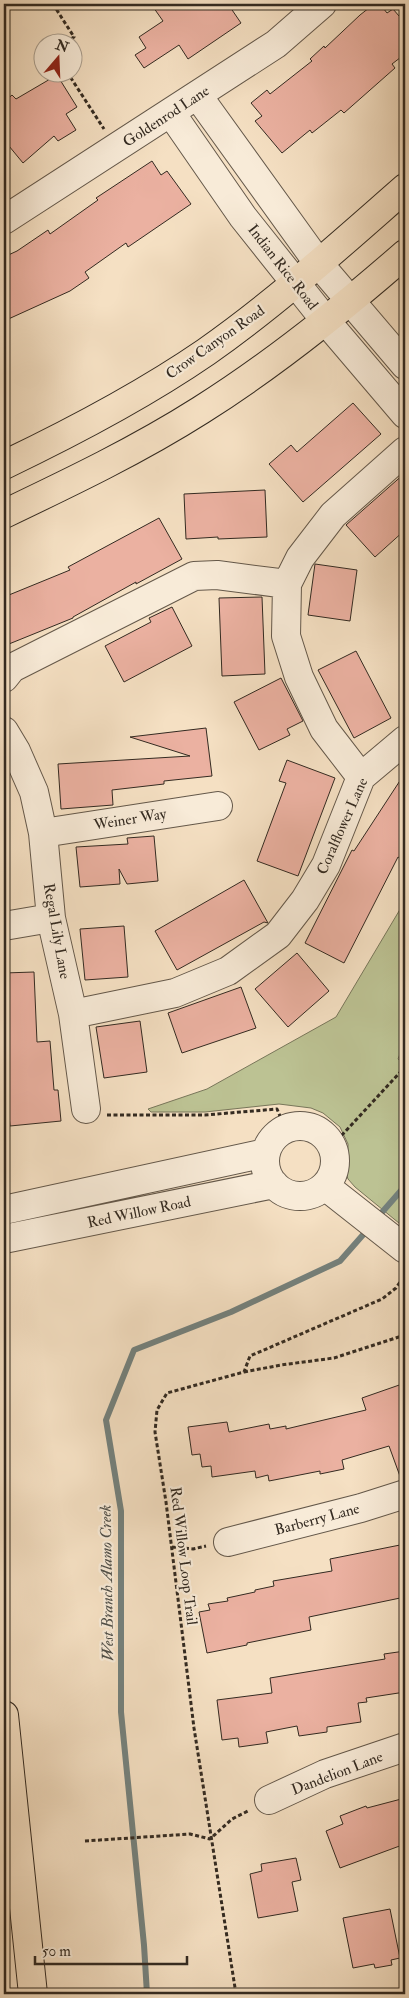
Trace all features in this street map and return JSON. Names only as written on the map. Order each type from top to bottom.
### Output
[{"type":"main road","name":"Crow Canyon Road","points":[[4,465],[68,434],[206,352],[295,283],[405,188]]},
{"type":"main road","points":[[4,514],[102,467],[201,410],[312,332],[405,254]]},
{"type":"main road","points":[[4,1715],[33,1994]]},
{"type":"street","name":"Goldenrod Lane","points":[[4,220],[276,44],[322,4]]},
{"type":"street","name":"Indian Rice Road","points":[[198,96],[318,264],[405,365]]},
{"type":"street","name":"Indian Rice Road","points":[[171,113],[243,217],[325,320],[405,414]]},
{"type":"street","points":[[361,777],[324,729],[299,677],[286,636],[287,584],[300,558],[333,515],[405,452]]},
{"type":"street","points":[[4,678],[12,668],[194,576],[217,575],[287,584]]},
{"type":"street","name":"Regal Lily Lane","points":[[4,731],[16,751],[34,792],[43,833],[51,918],[73,1014],[86,1109]]},
{"type":"street","name":"Coralflower Lane","points":[[73,1014],[175,993],[228,971],[278,935],[305,900],[326,865],[361,777],[405,740]]},
{"type":"street","name":"Weiner Way","points":[[43,833],[218,806]]},
{"type":"street","points":[[4,926],[51,918]]},
{"type":"street","points":[[335,1193],[331,1178],[336,1161],[331,1143],[325,1135],[311,1127],[295,1125],[285,1128],[269,1143],[266,1153],[266,1170],[274,1184],[290,1194],[299,1196],[318,1192],[335,1193],[405,1249]]},
{"type":"street","name":"Red Willow Road","points":[[4,1210],[266,1153]]},
{"type":"street","name":"Red Willow Road","points":[[4,1239],[274,1184]]},
{"type":"street","name":"Barberry Lane","points":[[228,1542],[361,1508],[405,1494]]},
{"type":"street","name":"Dandelion Lane","points":[[268,1800],[325,1774],[405,1748]]},
{"type":"path","points":[[53,4],[71,32]]},
{"type":"path","points":[[73,82],[116,148]]},
{"type":"path","points":[[331,1143],[342,1135],[405,1068]]},
{"type":"path","points":[[86,1109],[94,1114],[136,1116],[205,1115],[278,1109],[285,1128]]},
{"type":"path","points":[[244,1372],[250,1356],[382,1299],[396,1288],[405,1274]]},
{"type":"path","name":"Red Willow Loop Trail","points":[[236,1994],[210,1839],[194,1728],[172,1547],[155,1432],[157,1410],[167,1393],[244,1372],[334,1358],[405,1334]]},
{"type":"path","points":[[172,1547],[193,1549],[228,1542]]},
{"type":"path","points":[[85,1841],[190,1834],[210,1839],[232,1819],[268,1800]]},
{"type":"green space","points":[[405,901],[405,1041],[398,1059],[405,1065],[405,1228],[355,1187],[348,1179],[345,1170],[348,1144],[340,1127],[323,1113],[311,1108],[279,1104],[205,1112],[151,1112],[148,1109],[207,1089],[336,1017]]},
{"type":"building","points":[[151,4],[228,4],[241,23],[188,59],[179,45],[144,68],[135,55],[146,48],[139,37],[163,21]]},
{"type":"building","points":[[374,4],[380,4],[387,13],[393,9],[399,16],[405,10],[405,54],[392,64],[395,68],[344,113],[341,110],[312,133],[310,130],[282,153],[255,121],[262,116],[251,103],[267,90],[270,94],[312,61],[310,59],[324,46],[325,48]]},
{"type":"building","points":[[45,82],[61,82],[77,107],[66,114],[76,130],[58,141],[54,136],[23,163],[4,140],[4,102],[12,95],[16,99]]},
{"type":"building","points":[[152,161],[161,175],[167,171],[191,204],[128,247],[126,243],[85,272],[89,278],[70,291],[4,321],[4,257],[17,251],[48,230],[50,234],[98,200],[96,198]]},
{"type":"building","points":[[353,403],[381,434],[303,502],[269,464],[291,445],[297,452]]},
{"type":"building","points":[[405,473],[405,530],[375,557],[346,525]]},
{"type":"building","points":[[265,490],[267,537],[186,539],[184,494]]},
{"type":"building","points":[[159,518],[182,559],[136,584],[136,582],[73,618],[4,646],[4,597],[70,570],[68,567]]},
{"type":"building","points":[[315,564],[357,570],[350,621],[308,615]]},
{"type":"building","points":[[262,597],[265,674],[222,676],[219,598]]},
{"type":"building","points":[[172,607],[192,646],[124,682],[105,646],[151,622],[149,618]]},
{"type":"building","points":[[356,651],[391,718],[354,738],[318,670]]},
{"type":"building","points":[[281,678],[303,721],[287,729],[290,735],[259,750],[234,702]]},
{"type":"building","points":[[206,728],[212,776],[164,781],[164,784],[112,790],[113,805],[61,809],[58,764],[190,756],[130,737]]},
{"type":"building","points":[[287,760],[335,778],[298,876],[257,861],[286,783],[279,781]]},
{"type":"building","points":[[405,773],[405,861],[398,857],[344,963],[305,943],[352,850],[354,851]]},
{"type":"building","points":[[154,836],[158,881],[127,884],[119,869],[120,884],[80,887],[76,847],[128,844],[127,838]]},
{"type":"building","points":[[244,880],[268,923],[264,922],[177,970],[155,931]]},
{"type":"building","points":[[124,926],[128,977],[85,980],[80,929]]},
{"type":"building","points":[[297,953],[329,991],[288,1027],[255,989]]},
{"type":"building","points":[[34,972],[37,1042],[50,1041],[54,1090],[58,1090],[61,1121],[10,1126],[4,1061],[4,973]]},
{"type":"building","points":[[241,987],[256,1028],[182,1053],[168,1013]]},
{"type":"building","points":[[140,1021],[147,1072],[104,1078],[96,1027]]},
{"type":"building","points":[[405,1383],[405,1479],[401,1479],[389,1446],[342,1460],[344,1469],[320,1474],[320,1471],[269,1481],[268,1475],[256,1478],[255,1471],[212,1477],[211,1466],[202,1467],[200,1454],[192,1455],[188,1427],[227,1422],[229,1432],[269,1424],[270,1429],[286,1426],[286,1429],[366,1410],[362,1398]]},
{"type":"building","points":[[405,1544],[405,1597],[309,1617],[311,1630],[207,1653],[199,1612],[210,1610],[208,1604],[228,1601],[227,1598],[274,1586],[273,1581],[332,1571],[330,1559]]},
{"type":"building","points":[[405,1651],[405,1692],[366,1698],[367,1702],[358,1703],[361,1722],[327,1727],[327,1732],[299,1736],[297,1726],[266,1732],[268,1743],[239,1747],[238,1738],[222,1740],[217,1700],[272,1693],[270,1678],[385,1659],[384,1654]]},
{"type":"building","points":[[405,1798],[405,1844],[340,1868],[326,1831],[343,1824],[340,1816],[366,1806],[367,1808]]},
{"type":"building","points":[[296,1858],[301,1880],[292,1882],[298,1911],[258,1918],[250,1874],[262,1871],[261,1864]]},
{"type":"building","points":[[390,1909],[400,1958],[391,1960],[392,1965],[375,1968],[374,1964],[353,1968],[343,1918]]},
{"type":"waterway","name":"West Branch Alamo Creek","points":[[377,1218],[405,1186]]},
{"type":"waterway","name":"West Branch Alamo Creek","points":[[147,1994],[144,1945],[121,1712],[121,1511],[106,1420],[134,1350],[231,1312],[340,1261],[369,1228]]}]
